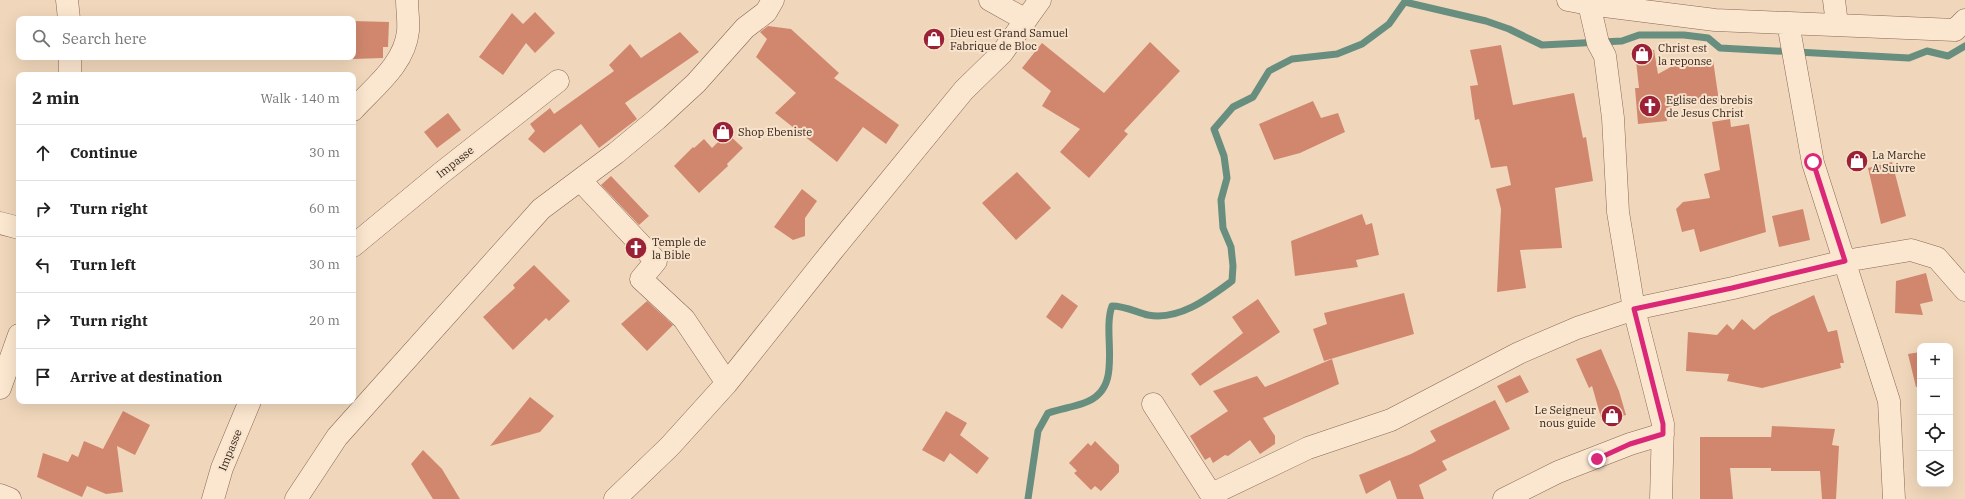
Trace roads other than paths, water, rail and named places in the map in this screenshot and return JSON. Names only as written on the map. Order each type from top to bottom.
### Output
[{"type":"street","points":[[67,0],[69,16]]},
{"type":"street","points":[[356,107],[398,62],[408,31],[407,0]]},
{"type":"street","points":[[296,499],[337,437],[541,210],[657,118],[696,83],[745,28],[766,12],[773,0]]},
{"type":"street","points":[[990,0],[1026,20]]},
{"type":"street","points":[[615,499],[670,446],[727,383],[959,96],[1002,54],[1040,0]]},
{"type":"street","points":[[1568,0],[1715,20],[1955,30],[1965,20]]},
{"type":"street","points":[[1834,0],[1837,24]]},
{"type":"street","points":[[1590,2],[1598,43],[1605,56],[1613,118],[1618,212],[1634,309],[1663,424],[1661,499]]},
{"type":"street","points":[[1788,23],[1813,162],[1888,401],[1894,499]]},
{"type":"street","points":[[70,60],[70,72]]},
{"type":"street","name":"Impasse","points":[[356,244],[440,174],[558,81]]},
{"type":"street","points":[[580,180],[656,261],[641,279],[684,319],[727,383]]},
{"type":"street","points":[[0,223],[16,227]]},
{"type":"street","points":[[1153,404],[1213,497],[1308,448],[1390,420],[1526,350],[1577,328],[1634,309],[1732,288],[1845,261],[1911,250],[1937,258],[1965,290]]},
{"type":"street","points":[[0,388],[16,344]]},
{"type":"street","name":"Impasse","points":[[213,499],[222,468],[249,404]]},
{"type":"street","points":[[1504,499],[1558,472],[1630,444],[1663,434]]},
{"type":"street","points":[[0,495],[10,499]]},
{"type":"waterway","points":[[1028,499],[1038,431],[1048,413],[1084,403],[1097,396],[1105,386],[1110,360],[1109,318],[1112,306],[1126,308],[1148,315],[1171,315],[1193,307],[1232,281],[1233,266],[1231,247],[1223,228],[1221,200],[1227,178],[1224,156],[1214,129],[1233,107],[1253,97],[1269,71],[1292,59],[1337,54],[1362,44],[1389,24],[1406,0]]},
{"type":"waterway","points":[[1405,2],[1486,21],[1509,29],[1542,45],[1622,41],[1639,35],[1684,35],[1708,38],[1720,48],[1909,58],[1927,51],[1948,56],[1965,46]]},
{"type":"place","name":"Dieu est Grand Samuel Fabrique de Bloc","points":[[934,39]]},
{"type":"place","name":"Christ est la reponse","points":[[1642,54]]},
{"type":"place","name":"Eglise des brebis de Jesus Christ","points":[[1650,106]]},
{"type":"place","name":"Shop Ebeniste","points":[[723,132]]},
{"type":"place","name":"La Marche A Suivre","points":[[1857,161]]},
{"type":"place","name":"Temple de la Bible","points":[[636,248]]},
{"type":"place","name":"Le Seigneur nous guide","points":[[1612,416]]}]
